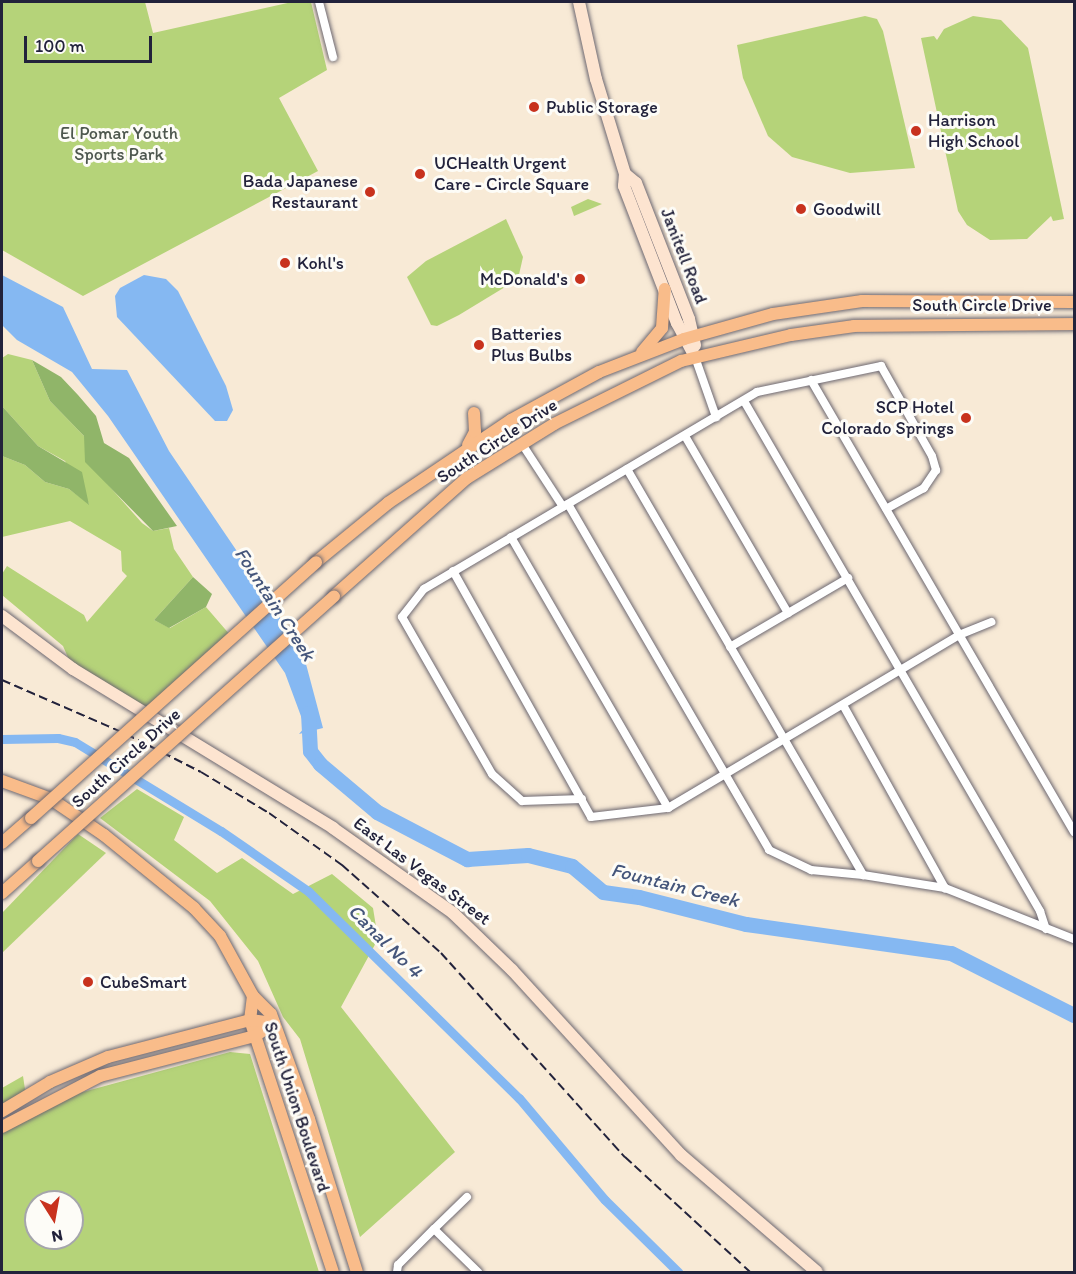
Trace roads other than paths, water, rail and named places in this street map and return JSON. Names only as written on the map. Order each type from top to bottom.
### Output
[{"type":"main road","points":[[637,356],[662,328],[665,289]]},
{"type":"main road","name":"South Circle Drive","points":[[2,843],[316,562],[388,503],[460,452],[511,420],[599,372],[690,337],[773,314],[862,300],[1074,302]]},
{"type":"main road","name":"South Circle Drive","points":[[2,893],[445,496],[522,444],[642,378],[695,357],[791,335],[878,323],[1074,324]]},
{"type":"main road","points":[[460,452],[476,432],[474,413],[485,422],[511,420]]},
{"type":"main road","points":[[2,781],[51,799],[152,871],[220,936],[253,996]]},
{"type":"main road","name":"South Union Boulevard","points":[[253,996],[250,1020],[333,1272]]},
{"type":"main road","name":"South Union Boulevard","points":[[253,996],[274,1023],[357,1272]]},
{"type":"main road","points":[[2,1111],[50,1082],[108,1057],[250,1020],[274,1023]]},
{"type":"main road","points":[[2,1127],[100,1076],[255,1036],[274,1023]]},
{"type":"street","points":[[320,2],[333,57]]},
{"type":"street","name":"Janitell Road","points":[[579,2],[596,78],[626,174],[624,186],[665,289],[690,337]]},
{"type":"street","name":"Janitell Road","points":[[626,174],[636,183],[716,417]]},
{"type":"street","points":[[582,799],[528,802],[500,782],[402,617],[424,589],[765,390],[881,366],[932,456],[936,470],[924,488],[886,509]]},
{"type":"street","points":[[811,380],[1074,832]]},
{"type":"street","points":[[744,401],[1040,911],[1046,929]]},
{"type":"street","points":[[685,436],[788,613]]},
{"type":"street","points":[[522,444],[566,506],[725,775],[776,856],[819,872],[945,888],[1074,939]]},
{"type":"street","points":[[627,469],[863,876]]},
{"type":"street","points":[[511,537],[668,808]]},
{"type":"street","points":[[453,571],[591,817],[668,808],[959,635],[992,622]]},
{"type":"street","points":[[730,647],[848,578]]},
{"type":"street","name":"East Las Vegas Street","points":[[2,616],[73,669],[333,828],[453,913],[512,970],[681,1155],[818,1272]]},
{"type":"street","points":[[843,705],[945,888]]},
{"type":"street","points":[[398,1272],[398,1265],[467,1197]]},
{"type":"street","points":[[434,1228],[478,1272]]},
{"type":"water","points":[[2,275],[63,307],[92,369],[127,370],[169,451],[268,597],[306,664],[323,728],[299,734],[305,727],[285,673],[108,416],[72,372],[17,340],[2,325]]},
{"type":"water","points":[[144,275],[166,279],[178,291],[226,386],[233,410],[227,421],[215,421],[117,317],[115,296],[120,288]]},
{"type":"waterway","name":"Fountain Creek","points":[[308,713],[310,751],[320,764],[377,812],[467,859],[528,855],[572,866],[603,892],[639,897],[746,924],[951,953],[1074,1015]]},
{"type":"waterway","name":"Canal No 4","points":[[2,739],[58,738],[75,742],[221,831],[308,891],[519,1098],[605,1200],[678,1272]]},
{"type":"railway","points":[[2,680],[126,734],[201,772],[269,813],[342,865],[441,953],[625,1157],[750,1272]]},
{"type":"place","name":"Public Storage","points":[[534,107]]},
{"type":"place","name":"Harrison High School","points":[[916,131]]},
{"type":"place","name":"UCHealth Urgent Care - Circle Square","points":[[420,174]]},
{"type":"place","name":"Bada Japanese Restaurant","points":[[370,192]]},
{"type":"place","name":"Goodwill","points":[[801,209]]},
{"type":"place","name":"Kohl's","points":[[285,263]]},
{"type":"place","name":"McDonald's","points":[[580,279]]},
{"type":"place","name":"Batteries Plus Bulbs","points":[[479,345]]},
{"type":"place","name":"SCP Hotel Colorado Springs","points":[[966,418]]},
{"type":"place","name":"CubeSmart","points":[[88,982]]},
{"type":"park label","name":"El Pomar Youth Sports Park","points":[[119,144]]}]
